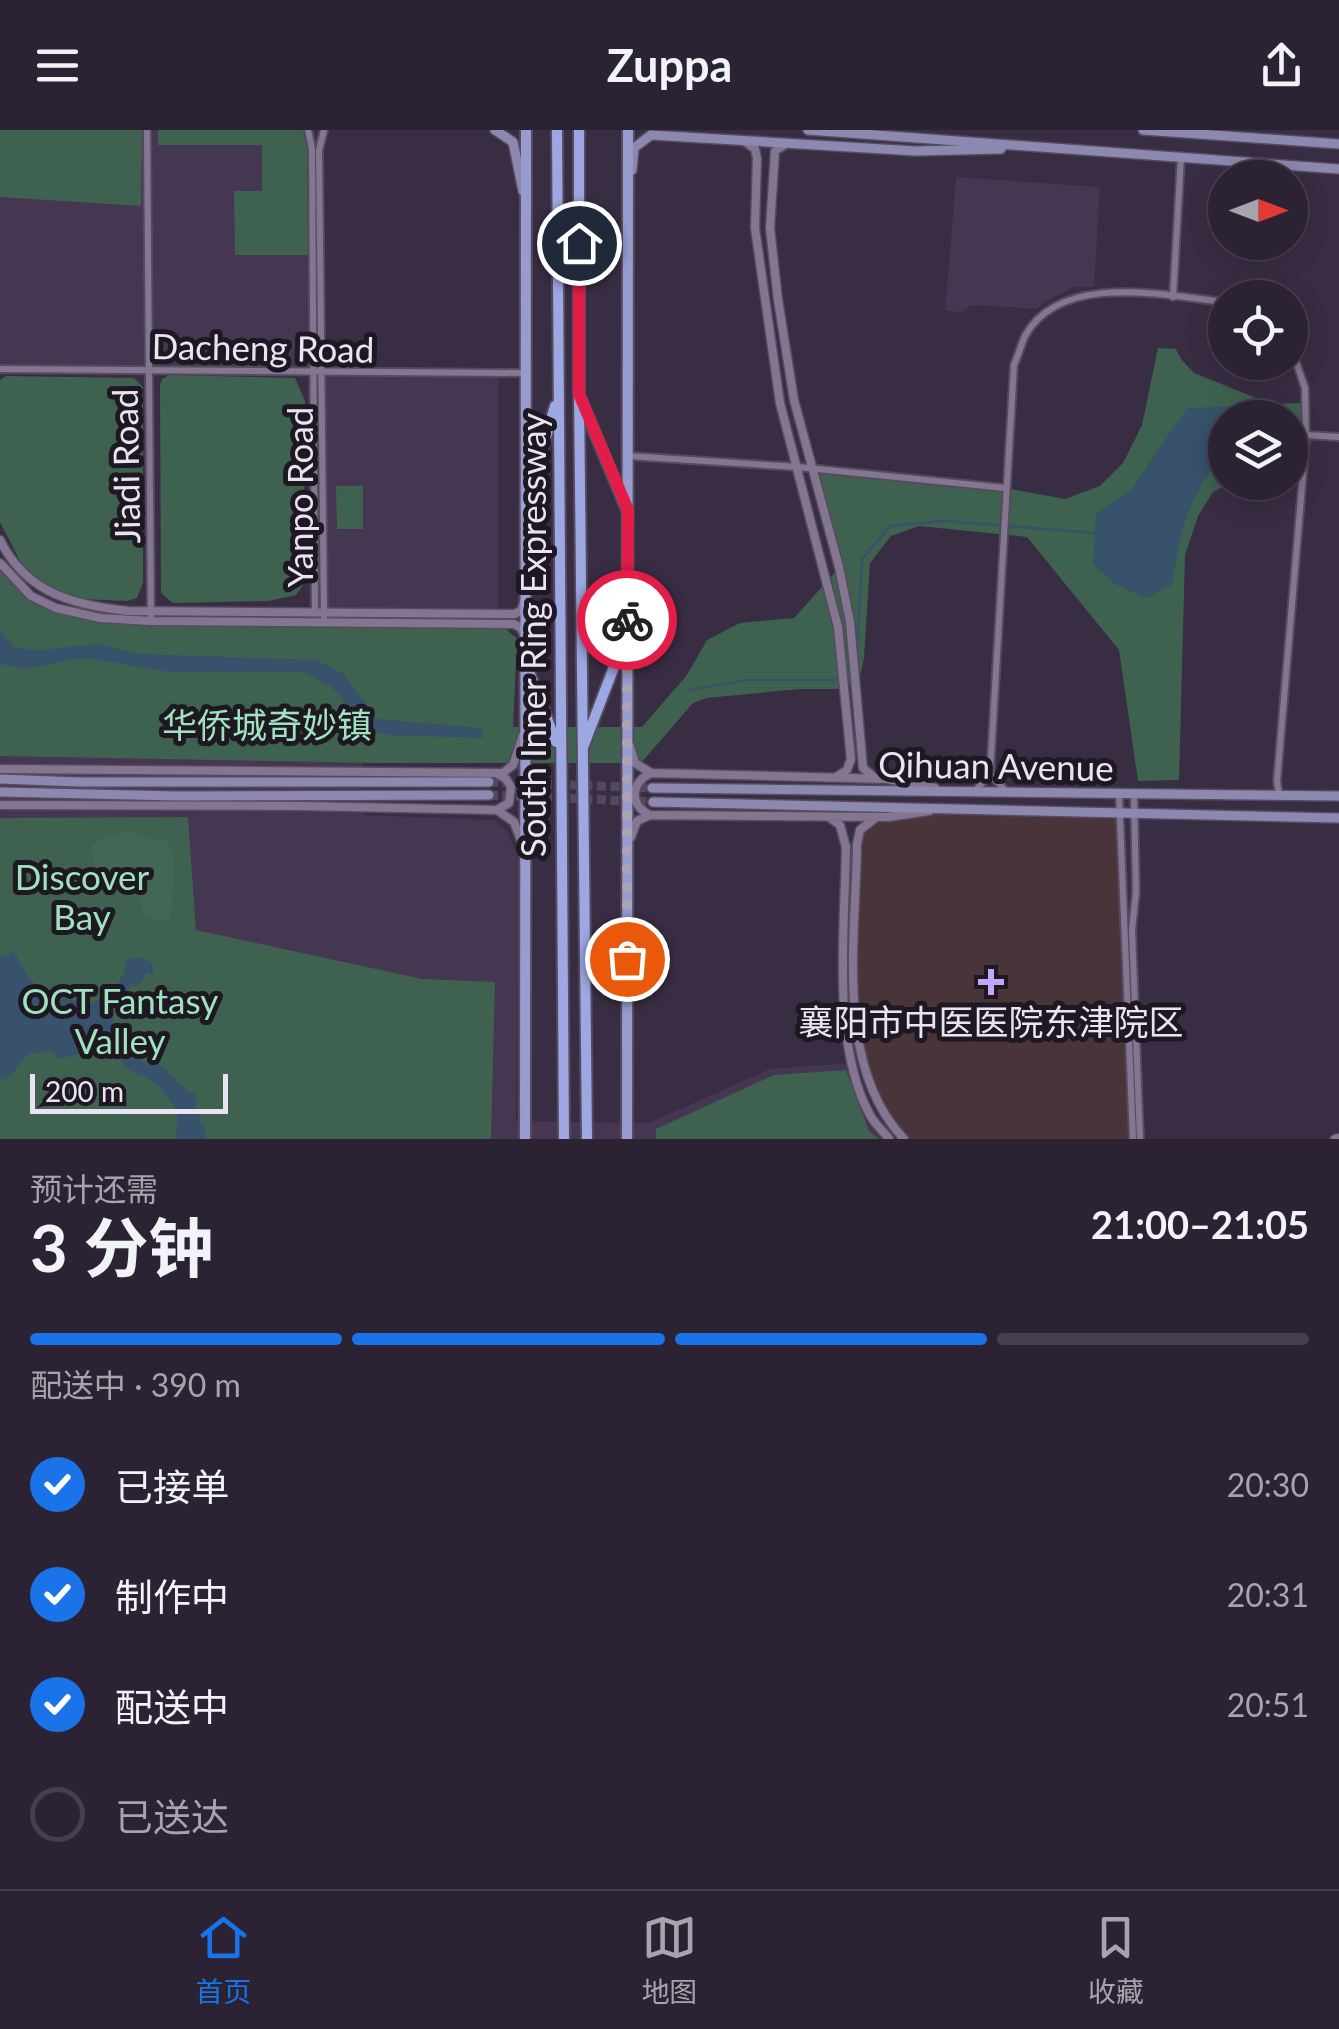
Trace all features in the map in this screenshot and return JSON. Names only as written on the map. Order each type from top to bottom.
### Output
[{"type":"highway","name":"South Inner Ring Expressway","points":[[557,130],[564,1138]]},
{"type":"highway","name":"South Inner Ring Expressway","points":[[580,130],[587,1139]]},
{"type":"highway","points":[[579,394],[628,510]]},
{"type":"highway","points":[[526,506],[558,395]]},
{"type":"highway","points":[[582,751],[627,633]]},
{"type":"highway","points":[[526,664],[560,752]]},
{"type":"main road","points":[[495,130],[513,142],[526,204]]},
{"type":"main road","points":[[526,130],[526,1139]]},
{"type":"main road","points":[[626,1139],[628,130]]},
{"type":"main road","points":[[644,130],[656,136]]},
{"type":"main road","points":[[808,130],[1339,169]]},
{"type":"main road","points":[[1142,130],[1339,144]]},
{"type":"main road","points":[[628,212],[634,148],[642,140],[656,136],[916,151],[1053,148]]},
{"type":"main road","points":[[0,779],[162,782],[492,777]]},
{"type":"main road","name":"Qihuan Avenue","points":[[652,788],[1339,796]]},
{"type":"main road","points":[[0,792],[489,795]]},
{"type":"main road","name":"Qihuan Avenue","points":[[653,802],[1339,818]]},
{"type":"street","name":"Jiadi Road","points":[[147,130],[151,621]]},
{"type":"street","name":"Yanpo Road","points":[[308,130],[312,149],[319,373]]},
{"type":"street","name":"Yanpo Road","points":[[320,623],[319,150],[324,130]]},
{"type":"street","points":[[744,141],[755,149],[757,158],[756,228],[780,403],[838,627],[851,759],[847,770],[836,777]]},
{"type":"street","points":[[787,143],[772,158],[770,228],[794,400],[850,622],[864,768],[875,778]]},
{"type":"street","points":[[1172,297],[1181,158]]},
{"type":"street","points":[[974,792],[990,774],[1014,366],[1026,333],[1046,313],[1084,294],[1116,291],[1208,300]]},
{"type":"street","name":"Dacheng Road","points":[[0,369],[526,373]]},
{"type":"street","points":[[1308,435],[1339,437]]},
{"type":"street","points":[[628,456],[1005,488]]},
{"type":"street","points":[[1279,796],[1277,781],[1301,500]]},
{"type":"street","points":[[0,540],[9,558],[37,587],[80,604],[152,611],[518,613],[526,598]]},
{"type":"street","points":[[0,562],[31,596],[56,608],[89,616],[151,621],[514,624],[522,628],[526,639]]},
{"type":"street","points":[[492,777],[513,765],[526,721]]},
{"type":"street","points":[[627,735],[634,763],[652,773]]},
{"type":"street","points":[[0,769],[276,770],[492,777],[506,779],[512,795],[509,803],[496,810],[0,805]]},
{"type":"street","points":[[162,782],[188,770]]},
{"type":"street","points":[[276,770],[301,780]]},
{"type":"street","points":[[951,808],[876,817],[650,815],[642,812],[634,793],[642,777],[652,773],[875,778],[954,792]]},
{"type":"street","points":[[990,774],[1007,792]]},
{"type":"street","points":[[1119,794],[1136,1139]]},
{"type":"street","points":[[1134,794],[1136,1139]]},
{"type":"street","points":[[276,806],[299,795]]},
{"type":"street","points":[[165,796],[188,805]]},
{"type":"street","points":[[496,810],[514,822],[521,837],[526,876]]},
{"type":"street","points":[[627,866],[632,828],[650,815]]},
{"type":"street","points":[[876,817],[860,830],[858,844],[854,1028],[863,1068],[881,1113],[904,1139]]},
{"type":"street","points":[[830,818],[840,825],[846,847],[844,1028],[853,1071],[870,1116],[889,1139]]},
{"type":"shaded area","points":[[0,130],[308,130],[315,373],[0,369]]},
{"type":"shaded area","points":[[956,177],[1100,187],[1094,287],[1075,287],[1037,309],[971,305],[962,312],[945,311]]},
{"type":"shaded area","points":[[323,373],[498,373],[498,613],[324,612]]},
{"type":"shaded area","points":[[0,653],[363,760],[363,815],[494,820],[507,831],[517,854],[519,874],[516,1121],[649,1123],[770,1069],[849,1063],[869,1121],[885,1139],[0,1139]]},
{"type":"shaded area","name":"襄阳市中医医院东津院区","points":[[951,808],[1120,812],[1133,1139],[904,1139],[881,1113],[854,1028],[857,844],[867,823],[876,817]]},
{"type":"green space","points":[[0,130],[142,130],[141,206],[0,197]]},
{"type":"green space","points":[[158,130],[303,130],[307,143],[308,255],[235,255],[234,191],[262,191],[262,145],[158,145]]},
{"type":"green space","name":"华侨城奇妙镇","points":[[1158,348],[1176,349],[1194,373],[1261,400],[1208,400],[1208,500],[1198,516],[1185,555],[1179,780],[1138,781],[1119,650],[1027,537],[919,526],[891,536],[870,563],[859,680],[842,689],[799,689],[707,698],[693,703],[641,763],[0,756],[0,563],[31,596],[78,615],[327,627],[504,627],[517,639],[513,727],[642,727],[687,675],[707,640],[740,623],[794,618],[839,568],[810,469],[1005,488],[1065,499],[1100,486],[1123,463],[1142,425]]},
{"type":"green space","points":[[169,375],[295,378],[305,401],[303,585],[296,595],[269,601],[173,603],[161,593],[160,385]]},
{"type":"green space","points":[[6,376],[134,378],[143,387],[143,583],[137,598],[81,599],[39,584],[20,561],[0,522],[0,380]]},
{"type":"green space","points":[[336,486],[363,486],[363,529],[337,529]]},
{"type":"green space","name":"OCT Fantasy Valley","points":[[188,817],[196,930],[422,979],[495,982],[491,1139],[0,1139],[0,818]]},
{"type":"green space","points":[[134,831],[150,839],[167,841],[174,856],[169,919],[145,915],[132,882],[101,881],[92,845],[109,835]]},
{"type":"green space","points":[[846,1070],[869,1131],[879,1139],[656,1139],[656,1129],[774,1075]]},
{"type":"water","points":[[1208,407],[1208,475],[1188,513],[1172,585],[1147,598],[1114,584],[1093,564],[1096,514],[1132,489],[1187,408]]},
{"type":"water","points":[[0,630],[14,648],[42,650],[98,644],[139,654],[316,660],[344,674],[377,719],[482,728],[483,738],[386,735],[368,729],[332,687],[303,672],[169,672],[93,659],[25,669],[0,664]]},
{"type":"water","points":[[13,950],[43,990],[84,1006],[98,1001],[102,994],[109,997],[124,974],[127,960],[138,957],[152,963],[154,972],[147,972],[138,986],[132,985],[122,997],[114,1010],[113,1024],[133,1040],[137,1056],[146,1064],[160,1065],[195,1093],[196,1112],[205,1126],[205,1139],[176,1139],[177,1115],[165,1094],[151,1081],[129,1070],[122,1060],[111,1059],[100,1049],[59,1059],[51,1051],[28,1054],[8,1078],[0,1080],[0,955],[7,956]]},
{"type":"waterway","points":[[857,653],[862,559],[890,526],[946,521],[1095,533]]},
{"type":"waterway","points":[[690,690],[746,680],[836,680]]},
{"type":"tunnel","points":[[489,782],[652,788]]},
{"type":"tunnel","points":[[489,795],[653,802]]},
{"type":"way so far","points":[[627,620],[627,959]]},
{"type":"place","name":"襄阳市中医医院东津院区","points":[[991,982]]},
{"type":"route","points":[[579,243],[579,394],[628,510],[627,620]]},
{"type":"park label","name":"Discover Bay","points":[[82,896]]}]
